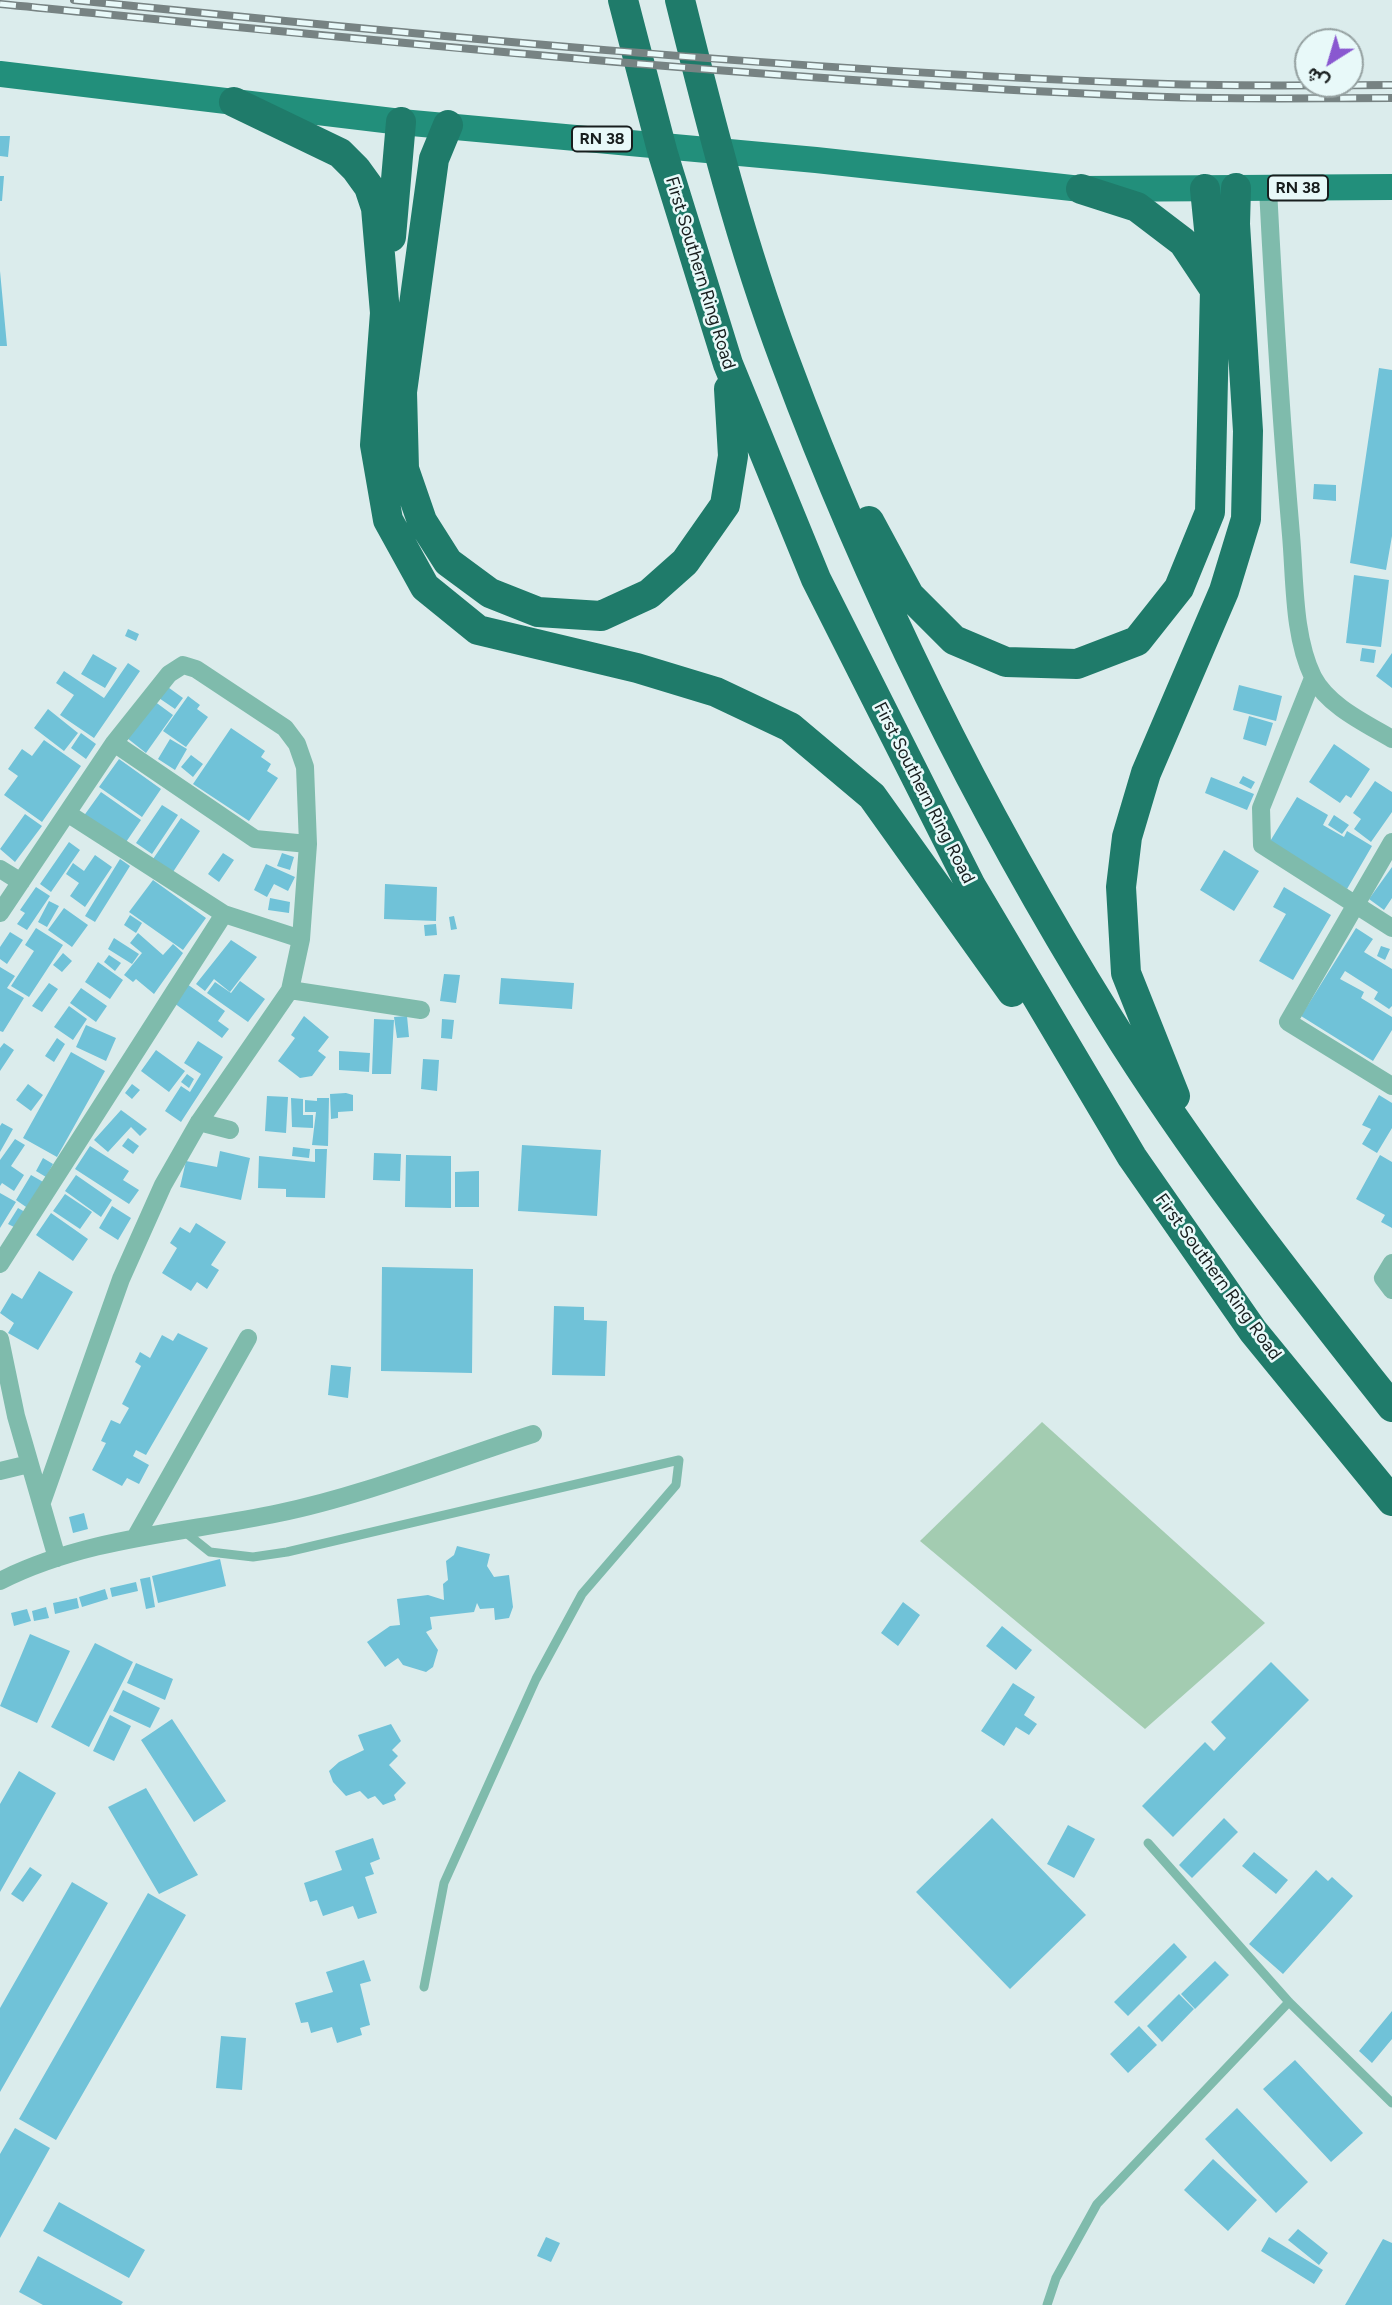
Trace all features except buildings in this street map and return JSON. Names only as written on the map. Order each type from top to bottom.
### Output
[{"type":"highway","name":"First Southern Ring Road","points":[[623,0],[663,154],[728,364],[816,579],[971,886],[1132,1157],[1253,1331],[1392,1501]]},
{"type":"highway","points":[[680,0],[722,159],[784,359],[867,561],[944,727],[1033,893],[1111,1023],[1198,1151],[1313,1307],[1392,1406]]},
{"type":"highway","points":[[234,102],[340,153],[369,187],[376,208],[385,313]]},
{"type":"highway","points":[[401,122],[375,445],[388,520],[425,587],[478,630],[637,668],[716,692],[790,727],[872,796],[1132,1157]]},
{"type":"highway","points":[[448,125],[434,159],[402,391],[404,469],[422,522],[448,562],[490,593],[538,612],[601,616],[649,594],[685,562],[725,505],[733,456],[728,364]]},
{"type":"highway","points":[[1198,1151],[1126,973],[1121,887],[1127,837],[1146,773],[1224,590],[1246,519],[1248,431],[1235,224],[1236,188]]},
{"type":"highway","points":[[1081,189],[1137,207],[1183,242],[1215,289]]},
{"type":"highway","points":[[784,359],[909,595],[954,640],[1006,662],[1077,664],[1137,641],[1179,588],[1210,512],[1215,289],[1205,189]]},
{"type":"main road","name":"RN 38","points":[[0,74],[401,122],[816,160],[1081,189],[1392,187]]},
{"type":"street","points":[[1268,189],[1279,393],[1298,615],[1313,678],[1327,696],[1392,739]]},
{"type":"street","points":[[0,913],[114,743],[169,674],[183,665],[196,670],[285,728],[297,744],[304,767],[308,844],[301,939],[290,990],[199,1122],[163,1185],[121,1279],[42,1502]]},
{"type":"street","points":[[1313,678],[1261,808],[1262,845],[1356,908],[1392,928]]},
{"type":"street","points":[[114,743],[255,839],[308,844]]},
{"type":"street","points":[[67,813],[224,914],[301,939]]},
{"type":"street","points":[[1392,842],[1288,1022],[1392,1086]]},
{"type":"street","points":[[0,869],[21,882]]},
{"type":"street","points":[[0,1264],[224,914]]},
{"type":"street","points":[[290,990],[421,1010]]},
{"type":"street","points":[[199,1122],[230,1130]]},
{"type":"street","points":[[1392,1263],[1383,1278],[1392,1290]]},
{"type":"street","points":[[135,1538],[248,1338]]},
{"type":"street","points":[[0,1339],[29,1464],[57,1558]]},
{"type":"street","points":[[0,1580],[57,1558],[135,1538],[279,1513],[533,1434]]},
{"type":"street","points":[[0,1471],[29,1464]]},
{"type":"lane","points":[[181,1528],[210,1552],[253,1557],[287,1552],[679,1460],[676,1485],[582,1594],[536,1679],[444,1883],[424,1987]]},
{"type":"lane","points":[[1148,1843],[1289,2002],[1392,2103]]},
{"type":"lane","points":[[1047,2305],[1056,2278],[1097,2204],[1289,2002]]},
{"type":"green space","points":[[1042,1422],[1265,1623],[1145,1729],[920,1541]]},
{"type":"railway","points":[[74,0],[473,39],[873,70],[1172,84],[1392,85]]},
{"type":"railway","points":[[0,4],[569,58],[854,80],[1171,97],[1392,98]]}]
